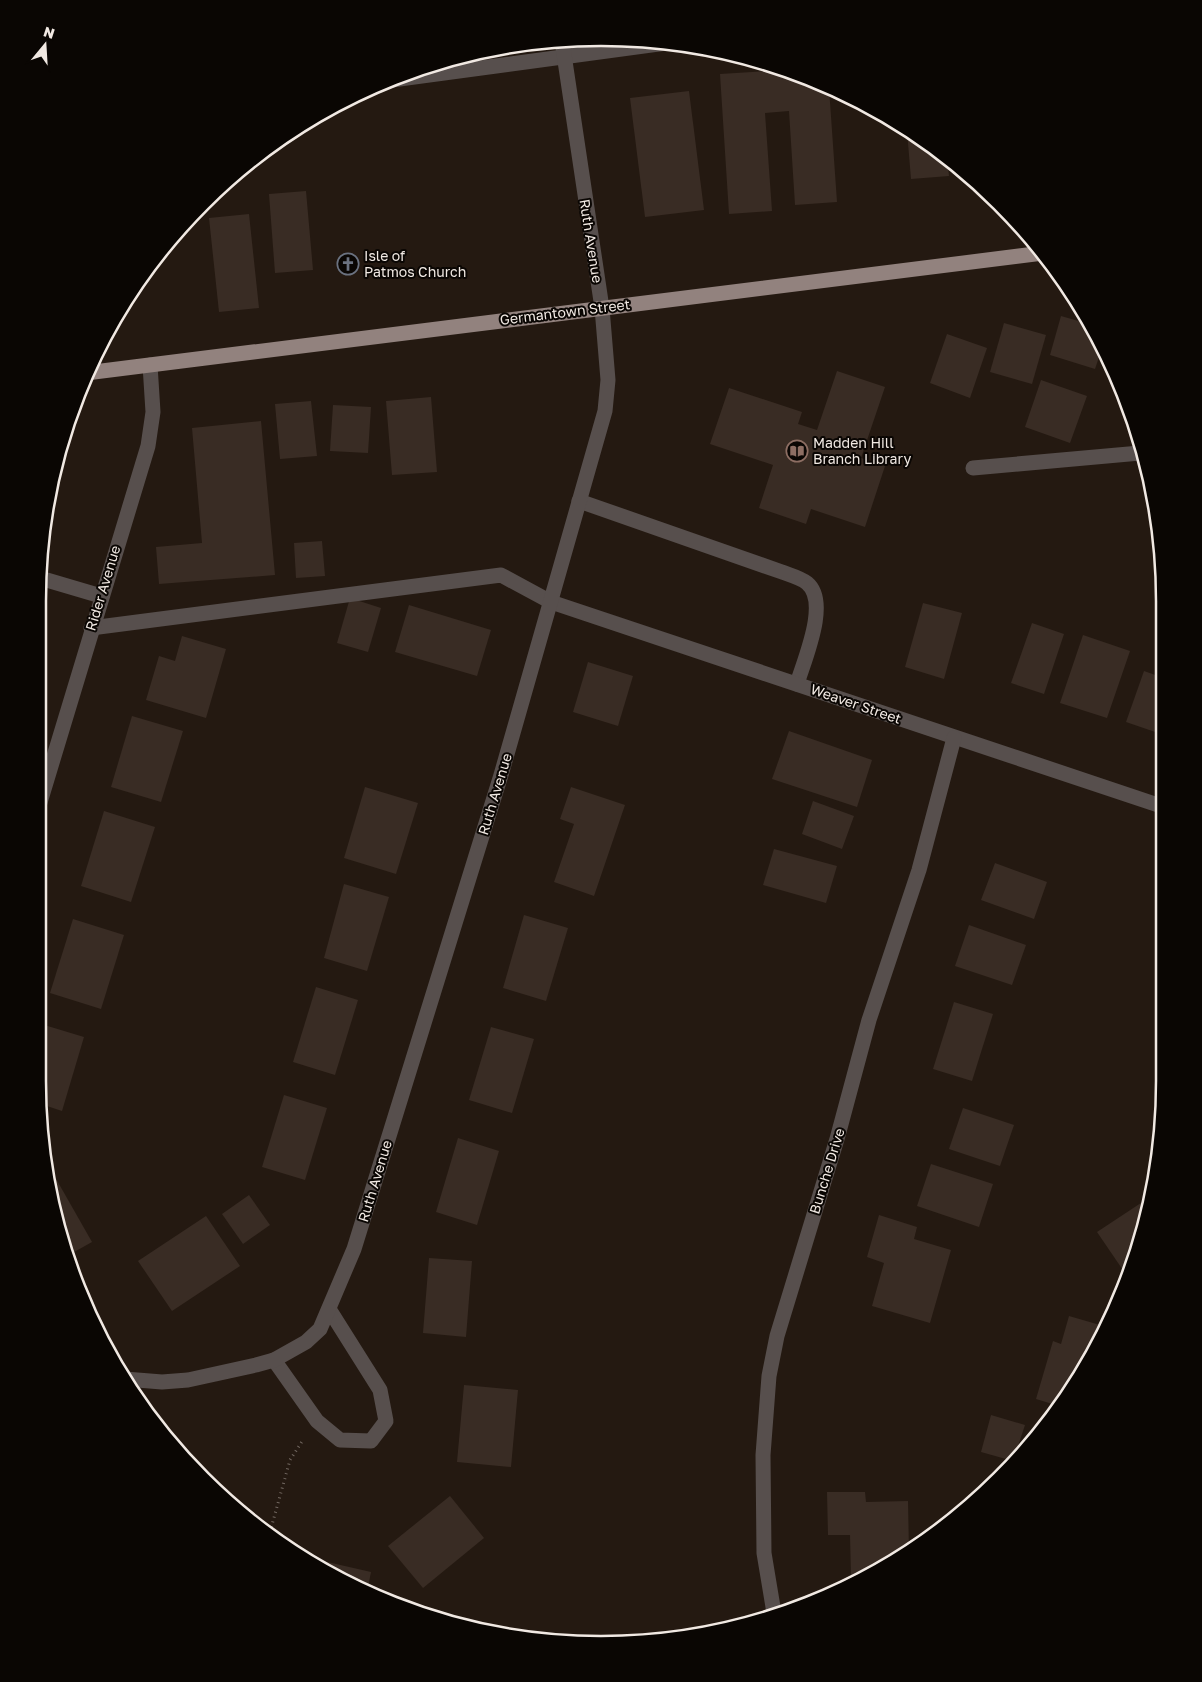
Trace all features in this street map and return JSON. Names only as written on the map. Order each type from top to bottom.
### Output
[{"type":"main road","name":"Germantown Street","points":[[96,372],[1034,254]]},
{"type":"street","name":"Ruth Avenue","points":[[134,1380],[162,1382],[188,1380],[274,1360],[306,1342],[320,1329],[354,1249],[501,775],[605,411],[608,380],[602,308],[563,47]]},
{"type":"street","points":[[424,76],[637,47]]},
{"type":"street","name":"Rider Avenue","points":[[46,782],[91,628],[148,446],[153,412],[150,365]]},
{"type":"street","points":[[973,468],[1136,453]]},
{"type":"street","points":[[579,502],[782,572],[807,583],[816,595],[818,615],[797,684]]},
{"type":"street","name":"Weaver Street","points":[[91,628],[501,575],[551,602],[1156,804]]},
{"type":"street","points":[[47,580],[101,596]]},
{"type":"street","name":"Bunche Drive","points":[[773,1608],[764,1552],[762,1456],[769,1376],[777,1336],[837,1139],[870,1020],[919,870],[954,738]]},
{"type":"street","points":[[274,1360],[316,1421],[340,1440],[370,1441],[386,1421],[380,1390],[329,1309]]},
{"type":"path","points":[[271,1527],[290,1460],[316,1421]]},
{"type":"building","points":[[764,71],[830,96],[837,202],[795,205],[789,111],[765,113],[772,211],[729,214],[720,74]]},
{"type":"building","points":[[689,91],[704,210],[645,217],[630,98]]},
{"type":"building","points":[[908,139],[948,169],[949,176],[911,179]]},
{"type":"building","points":[[306,191],[313,270],[275,273],[269,194]]},
{"type":"building","points":[[249,214],[259,308],[219,312],[209,218]]},
{"type":"building","points":[[1061,316],[1079,321],[1099,356],[1095,369],[1050,355]]},
{"type":"building","points":[[1004,323],[1046,335],[1032,384],[990,372]]},
{"type":"building","points":[[947,334],[987,348],[970,398],[930,383]]},
{"type":"building","name":"Madden Hill Branch Library","points":[[837,371],[885,387],[861,458],[885,466],[865,527],[811,509],[806,524],[759,508],[773,465],[710,444],[729,388],[802,412],[798,424],[817,430]]},
{"type":"building","points":[[1041,380],[1087,396],[1070,443],[1025,427]]},
{"type":"building","points":[[431,397],[437,472],[392,475],[386,401]]},
{"type":"building","points":[[311,401],[317,456],[280,459],[275,404]]},
{"type":"building","points":[[333,405],[371,407],[368,453],[330,451]]},
{"type":"building","points":[[261,421],[275,575],[159,584],[156,547],[202,543],[192,428]]},
{"type":"building","points":[[322,541],[325,576],[296,578],[294,543]]},
{"type":"building","points":[[350,598],[381,608],[368,652],[337,643]]},
{"type":"building","points":[[923,603],[962,613],[944,679],[905,667]]},
{"type":"building","points":[[409,605],[491,630],[477,676],[395,652]]},
{"type":"building","points":[[1032,623],[1064,634],[1044,694],[1011,683]]},
{"type":"building","points":[[1083,635],[1130,651],[1107,718],[1060,703]]},
{"type":"building","points":[[182,636],[226,649],[206,718],[146,700],[159,656],[175,661]]},
{"type":"building","points":[[588,662],[633,676],[618,726],[573,712]]},
{"type":"building","points":[[1144,671],[1156,675],[1156,732],[1126,722]]},
{"type":"building","points":[[132,716],[183,731],[161,802],[111,787]]},
{"type":"building","points":[[789,731],[872,760],[857,807],[772,779]]},
{"type":"building","points":[[365,787],[418,803],[396,874],[344,858]]},
{"type":"building","points":[[571,787],[625,805],[594,896],[554,882],[574,824],[560,819]]},
{"type":"building","points":[[813,801],[854,816],[842,849],[802,834]]},
{"type":"building","points":[[104,811],[155,827],[131,902],[81,886]]},
{"type":"building","points":[[774,849],[837,866],[826,903],[763,885]]},
{"type":"building","points":[[995,863],[1047,882],[1034,919],[981,900]]},
{"type":"building","points":[[344,884],[389,897],[367,971],[324,958]]},
{"type":"building","points":[[524,915],[568,928],[546,1001],[503,988]]},
{"type":"building","points":[[73,919],[124,935],[101,1009],[50,993]]},
{"type":"building","points":[[969,925],[1026,945],[1012,985],[955,966]]},
{"type":"building","points":[[316,987],[358,1000],[335,1075],[293,1062]]},
{"type":"building","points":[[954,1002],[993,1014],[972,1081],[933,1069]]},
{"type":"building","points":[[46,1026],[84,1037],[62,1111],[47,1106]]},
{"type":"building","points":[[491,1027],[534,1039],[512,1113],[469,1100]]},
{"type":"building","points":[[284,1095],[327,1108],[305,1180],[262,1167]]},
{"type":"building","points":[[963,1108],[1014,1125],[1000,1166],[949,1149]]},
{"type":"building","points":[[458,1138],[499,1151],[477,1225],[436,1212]]},
{"type":"building","points":[[931,1164],[993,1184],[979,1227],[917,1206]]},
{"type":"building","points":[[55,1177],[92,1242],[74,1252],[65,1225]]},
{"type":"building","points":[[249,1195],[270,1225],[243,1244],[222,1214]]},
{"type":"building","points":[[1142,1202],[1137,1225],[1122,1269],[1097,1232]]},
{"type":"building","points":[[879,1215],[917,1227],[914,1239],[951,1250],[930,1323],[872,1306],[884,1263],[867,1257]]},
{"type":"building","points":[[206,1216],[240,1266],[172,1311],[138,1261]]},
{"type":"building","points":[[429,1258],[472,1261],[466,1337],[423,1333]]},
{"type":"building","points":[[1069,1316],[1100,1325],[1052,1404],[1036,1399],[1053,1341],[1061,1344]]},
{"type":"building","points":[[464,1385],[518,1390],[511,1467],[457,1462]]},
{"type":"building","points":[[991,1415],[1025,1425],[1017,1448],[1006,1459],[981,1452]]},
{"type":"building","points":[[827,1492],[865,1492],[866,1502],[908,1501],[909,1542],[851,1576],[850,1535],[828,1535]]},
{"type":"building","points":[[450,1496],[484,1538],[423,1588],[388,1546]]},
{"type":"building","points":[[325,1561],[371,1572],[368,1585]]},
{"type":"place","name":"Isle of Patmos Church","points":[[348,264]]},
{"type":"place","name":"Madden Hill Branch Library","points":[[797,451]]}]
